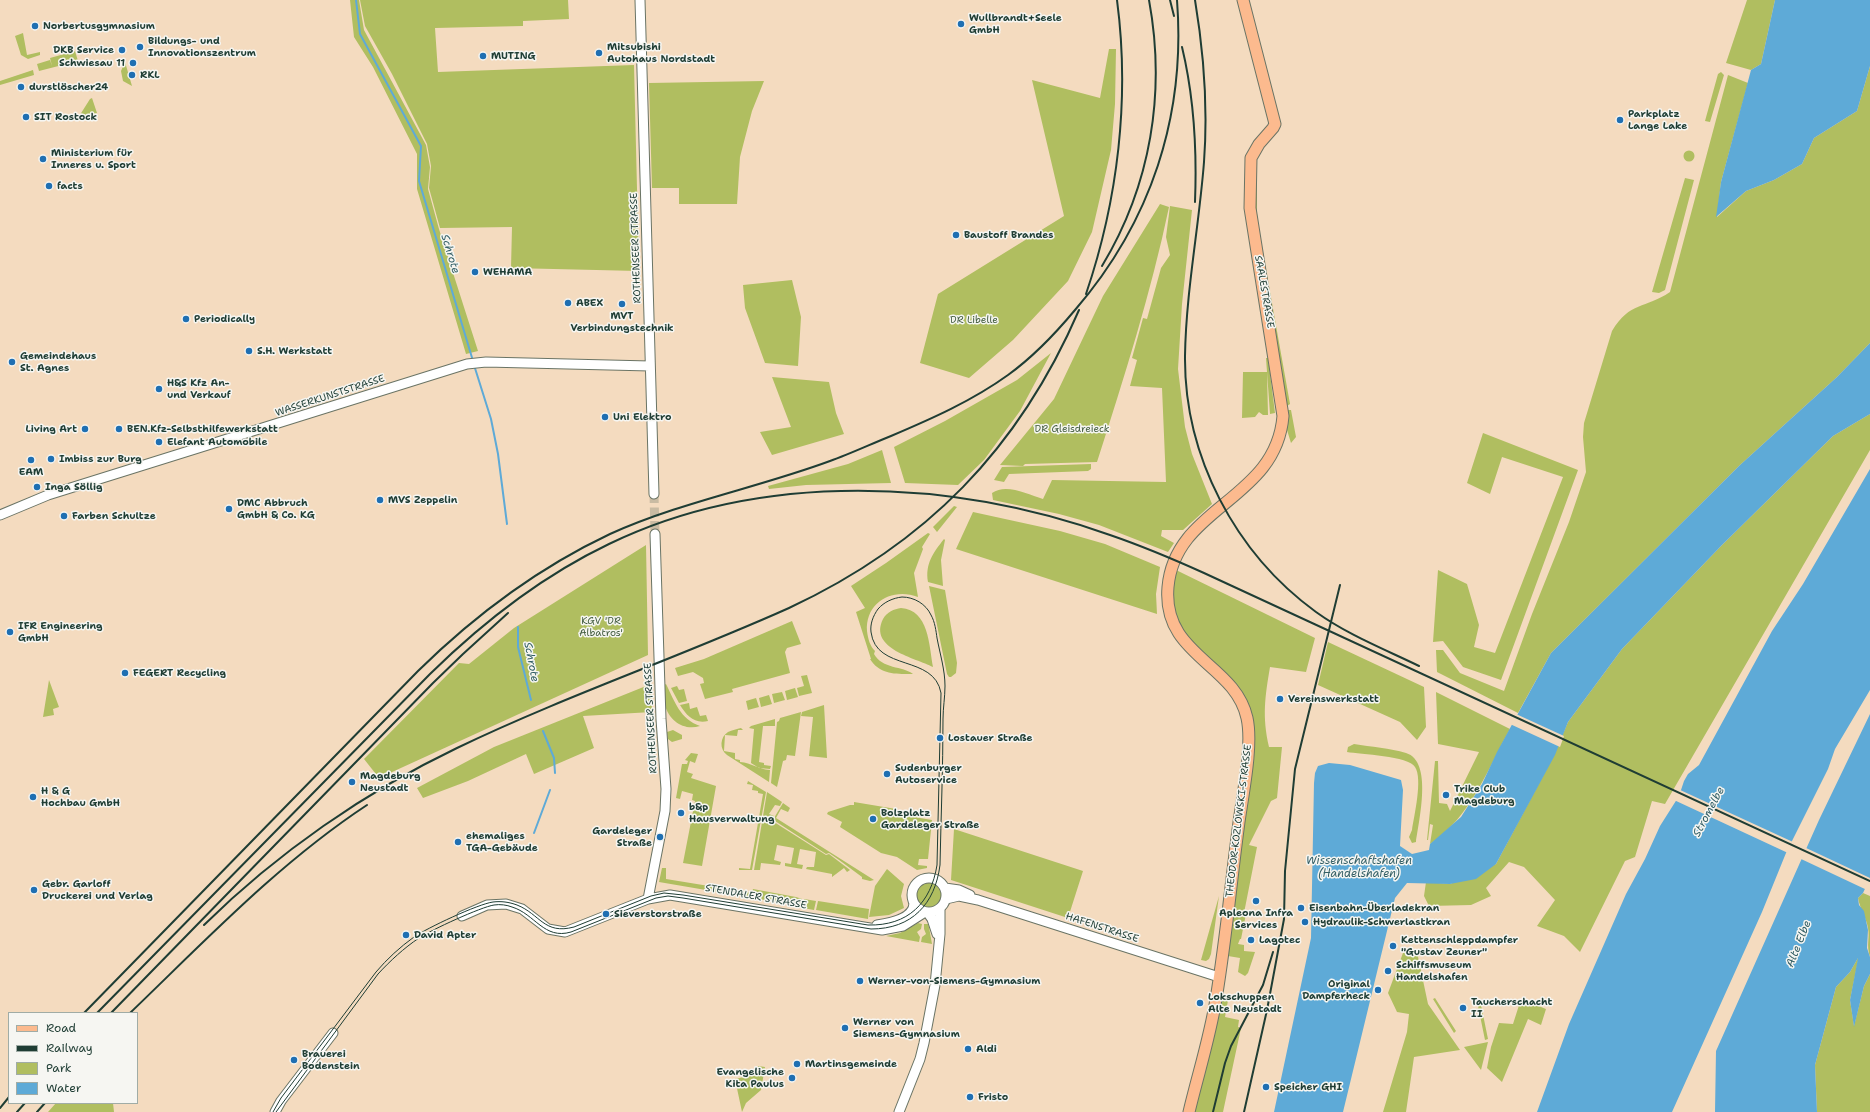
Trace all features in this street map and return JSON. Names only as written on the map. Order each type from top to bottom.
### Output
[{"type":"main road","name":"SAALESTRASSE","points":[[1177,554],[1197,528],[1250,483],[1265,466],[1278,444],[1282,429],[1283,408],[1252,230],[1250,192],[1251,158],[1253,153],[1275,124],[1243,0]]},
{"type":"main road","name":"THEODOR-KOZLOWSKI-STRASSE","points":[[1177,554],[1172,567],[1168,588],[1173,621],[1182,639],[1189,648],[1235,691],[1245,712],[1249,731],[1216,1000],[1190,1112]]},
{"type":"street","name":"ROTHENSEER STRASSE","points":[[640,0],[654,494]]},
{"type":"street","name":"WASSERKUNSTSTRASSE","points":[[0,515],[60,492],[467,364],[486,362],[650,366]]},
{"type":"street","name":"ROTHENSEER STRASSE","points":[[648,899],[665,811],[666,789],[661,719],[655,534]]},
{"type":"street","points":[[899,1112],[922,1051],[934,985],[939,946],[940,908],[946,899],[945,888],[940,882],[928,878],[921,880],[913,889],[912,896],[914,903],[926,912],[935,927],[939,946]]},
{"type":"street","name":"HAFENSTRASSE","points":[[945,888],[959,890],[978,900]]},
{"type":"street","name":"STENDALER STRASSE","points":[[648,899],[665,895],[676,895],[882,930],[893,929],[908,924],[926,912]]},
{"type":"street","name":"HAFENSTRASSE","points":[[946,899],[959,896],[978,900],[1219,977]]},
{"type":"street","points":[[462,916],[487,905],[506,904],[522,909],[548,929],[565,932],[648,899]]},
{"type":"street","name":"STENDALER STRASSE","points":[[860,926],[897,921],[911,913],[914,903]]},
{"type":"street","points":[[926,912],[940,908]]},
{"type":"street","points":[[275,1112],[281,1101],[333,1032]]},
{"type":"green space","points":[[350,0],[359,0],[364,30],[426,145],[430,167],[428,189],[439,229],[478,351],[466,354],[417,189],[417,154],[373,67],[354,37]]},
{"type":"green space","points":[[360,0],[568,0],[569,19],[523,21],[523,26],[435,28],[438,72],[634,65],[639,271],[511,268],[512,227],[440,228],[429,188],[431,166],[427,144],[392,74],[365,26]]},
{"type":"green space","points":[[1747,0],[1775,0],[1761,64],[1751,70],[1726,63]]},
{"type":"green space","points":[[23,33],[27,55],[40,52],[40,55],[28,59],[21,55],[15,36]]},
{"type":"green space","name":"DR Libelle","points":[[1109,49],[1116,49],[1115,104],[1111,150],[1092,232],[1068,281],[1013,340],[969,378],[920,363],[938,294],[1064,216],[1032,80],[1100,98]]},
{"type":"green space","points":[[75,51],[78,61],[39,71],[37,64],[50,60],[52,66],[50,58]]},
{"type":"green space","points":[[125,62],[132,86],[123,81],[121,71]]},
{"type":"green space","points":[[1870,66],[1870,343],[1837,377],[1740,465],[1551,653],[1518,713],[1437,672],[1436,650],[1443,650],[1460,673],[1504,691],[1532,614],[1569,522],[1586,472],[1583,437],[1584,423],[1612,331],[1619,321],[1632,310],[1670,292],[1728,75],[1748,83],[1721,182],[1717,217],[1746,191],[1774,180],[1802,164],[1814,138],[1857,111]]},
{"type":"green space","points":[[33,70],[34,75],[0,85],[0,81]]},
{"type":"green space","points":[[1721,72],[1724,75],[1710,122],[1705,121],[1718,74]]},
{"type":"green space","points":[[764,81],[752,111],[740,157],[737,204],[679,204],[679,188],[652,188],[649,83]]},
{"type":"green space","points":[[92,98],[97,113],[78,118],[90,99]]},
{"type":"green space","points":[[1689,150],[1693,152],[1695,156],[1693,160],[1689,162],[1685,160],[1683,156],[1685,152]]},
{"type":"green space","points":[[1257,165],[1257,214],[1290,404],[1287,406],[1271,316],[1253,193]]},
{"type":"green space","points":[[1685,178],[1694,180],[1665,290],[1659,293],[1652,292]]},
{"type":"green space","name":"DR Gleisdreieck","points":[[1160,204],[1169,207],[1162,239],[1136,335],[1097,462],[1025,464],[1023,466],[1000,465],[1054,399],[1103,296]]},
{"type":"green space","points":[[1170,206],[1192,210],[1182,304],[1178,369],[1185,427],[1192,454],[1212,504],[1183,530],[1162,530],[1161,536],[1174,543],[1168,552],[1099,525],[1059,514],[993,500],[992,493],[998,490],[1010,489],[1043,499],[1052,480],[1166,482],[1162,388],[1130,386],[1137,360],[1132,358],[1143,318],[1147,319],[1161,268],[1170,255],[1166,237]]},
{"type":"green space","points":[[792,280],[801,317],[798,366],[765,363],[745,308],[743,285]]},
{"type":"green space","points":[[1051,353],[1020,411],[984,460],[958,485],[905,483],[894,447],[945,421],[1017,380]]},
{"type":"green space","points":[[1266,358],[1268,358],[1275,413],[1270,414]]},
{"type":"green space","points":[[1243,372],[1267,372],[1268,415],[1263,415],[1259,412],[1255,417],[1242,418]]},
{"type":"green space","points":[[772,377],[829,382],[836,413],[844,434],[772,455],[760,432],[791,427]]},
{"type":"green space","points":[[1287,410],[1291,410],[1296,437],[1291,443],[1287,430]]},
{"type":"green space","points":[[1870,414],[1870,450],[1665,804],[1652,801],[1635,857],[1625,861],[1580,952],[1564,936],[1537,926],[1555,900],[1524,867],[1509,862],[1486,888],[1491,896],[1471,905],[1429,906],[1424,896],[1426,882],[1450,884],[1496,864],[1554,755],[1568,722],[1622,649],[1722,545],[1833,436]]},
{"type":"green space","points":[[1483,433],[1578,470],[1501,680],[1463,667],[1443,641],[1433,642],[1438,570],[1467,584],[1479,625],[1474,647],[1495,653],[1563,477],[1502,457],[1490,494],[1467,483]]},
{"type":"green space","points":[[882,450],[891,483],[806,485],[769,489],[768,486],[848,464]]},
{"type":"green space","points":[[1091,464],[1091,469],[1088,471],[1009,474],[1004,482],[994,480],[1002,467]]},
{"type":"green space","points":[[954,506],[957,507],[937,532],[933,527]]},
{"type":"green space","points":[[973,512],[1060,531],[1105,544],[1160,567],[1156,594],[1157,614],[956,549]]},
{"type":"green space","points":[[928,533],[930,534],[922,547],[923,549],[914,573],[918,597],[909,594],[899,594],[882,599],[871,612],[868,621],[867,631],[869,640],[875,651],[874,654],[878,659],[887,665],[909,671],[913,674],[901,674],[884,671],[870,659],[856,612],[865,608],[851,586]]},
{"type":"green space","points":[[944,539],[941,560],[943,586],[928,582],[927,576],[931,559],[936,549]]},
{"type":"green space","name":"KGV 'DR Albatros'","points":[[646,545],[648,655],[379,778],[364,759],[459,663],[469,664],[514,628]]},
{"type":"green space","points":[[1176,570],[1315,638],[1306,672],[1270,667],[1265,707],[1267,736],[1269,747],[1282,747],[1277,798],[1271,801],[1249,845],[1257,847],[1244,913],[1246,914],[1241,939],[1238,944],[1244,945],[1244,951],[1255,952],[1248,973],[1245,976],[1238,972],[1240,958],[1228,956],[1252,726],[1178,621],[1174,609],[1173,598]]},
{"type":"green space","points":[[929,586],[945,590],[957,663],[956,673],[951,677],[947,674]]},
{"type":"green space","points":[[901,608],[910,610],[917,615],[922,622],[926,630],[933,667],[896,651],[882,638],[880,629],[883,619],[891,611]]},
{"type":"green space","points":[[792,621],[801,644],[787,648],[785,652],[790,673],[732,689],[733,692],[705,699],[700,684],[704,683],[703,678],[693,672],[678,676],[675,668],[704,659]]},
{"type":"green space","points":[[1328,642],[1424,687],[1426,727],[1417,740],[1400,722],[1318,685]]},
{"type":"green space","points":[[807,675],[812,693],[799,696],[797,688],[804,686],[801,676]]},
{"type":"green space","points":[[49,680],[59,707],[53,709],[54,715],[43,717]]},
{"type":"green space","points":[[651,684],[652,712],[583,716],[594,748],[534,774],[526,754],[468,781],[423,798],[417,788],[494,747]]},
{"type":"green space","points":[[666,684],[675,703],[683,714],[693,723],[700,726],[683,726],[670,716],[664,700],[664,685]]},
{"type":"green space","points":[[677,686],[679,690],[684,689],[687,701],[679,703],[671,688]]},
{"type":"green space","points":[[795,688],[798,697],[787,700],[785,691]]},
{"type":"green space","points":[[782,692],[785,700],[774,703],[772,694]]},
{"type":"green space","points":[[1436,692],[1510,729],[1477,792],[1467,807],[1444,833],[1430,844],[1433,825],[1430,824],[1427,840],[1435,761],[1438,761],[1439,803],[1447,804],[1450,811],[1479,752],[1438,744]]},
{"type":"green space","points":[[769,695],[772,704],[761,707],[759,698]]},
{"type":"green space","points":[[756,698],[759,707],[748,710],[746,701]]},
{"type":"green space","points":[[689,703],[690,709],[697,707],[700,716],[706,715],[708,721],[703,722],[695,720],[688,716],[680,705]]},
{"type":"green space","points":[[824,705],[827,758],[809,756],[813,717],[801,716],[802,712]]},
{"type":"green space","points":[[801,712],[795,756],[787,755],[786,760],[783,761],[777,787],[771,783],[777,722],[780,718]]},
{"type":"green space","points":[[775,719],[775,726],[763,726],[759,762],[764,763],[764,765],[771,766],[770,769],[759,768],[751,763],[754,729],[749,728],[751,726]]},
{"type":"green space","points":[[741,728],[743,730],[738,730],[737,736],[725,735],[724,751],[735,753],[735,759],[740,760],[740,762],[770,770],[769,782],[724,752],[722,740],[725,734]]},
{"type":"green space","points":[[673,730],[682,735],[682,739],[672,742],[668,739],[667,732]]},
{"type":"green space","points":[[1354,744],[1400,751],[1414,758],[1419,767],[1422,779],[1421,806],[1416,842],[1412,843],[1409,837],[1412,830],[1418,789],[1418,780],[1415,767],[1411,763],[1404,760],[1347,752],[1348,747]]},
{"type":"green space","points":[[691,753],[698,754],[695,763],[690,761],[687,772],[693,774],[691,778],[716,786],[702,866],[683,863],[695,801],[692,800],[693,794],[682,791],[680,799],[676,798],[682,764],[687,764],[688,761],[685,760]]},
{"type":"green space","points":[[748,781],[766,792],[752,870],[739,870],[739,868],[750,869],[763,794],[752,790],[753,785],[747,784]]},
{"type":"green space","points":[[767,792],[782,802],[780,806],[775,805],[769,814],[774,816],[774,822],[826,855],[829,854],[850,870],[847,872],[844,868],[832,877],[832,874],[806,869],[807,867],[814,867],[816,852],[800,849],[797,864],[803,865],[802,869],[785,866],[785,863],[791,864],[794,848],[777,845],[774,860],[781,862],[780,865],[761,863],[760,870],[754,870]]},
{"type":"green space","points":[[854,802],[896,809],[896,814],[932,820],[928,859],[919,859],[918,865],[927,866],[927,868],[917,870],[897,857],[881,853],[840,827],[842,822],[827,814],[828,812],[854,805]]},
{"type":"green space","points":[[783,803],[790,808],[788,812],[781,809],[776,818],[874,880],[870,881],[862,879],[862,877],[829,853],[826,854],[775,821],[774,818]]},
{"type":"green space","points":[[954,829],[1083,871],[1068,918],[951,880]]},
{"type":"green space","points":[[662,868],[666,868],[666,879],[752,893],[753,889],[796,897],[802,899],[800,908],[788,904],[659,882]]},
{"type":"green space","points":[[887,869],[904,884],[901,896],[904,908],[889,915],[869,917],[875,886]]},
{"type":"green space","points":[[929,883],[938,887],[942,896],[938,905],[929,909],[920,905],[916,896],[920,887]]},
{"type":"green space","points":[[1863,893],[1870,896],[1870,957],[1868,949],[1868,928],[1858,898]]},
{"type":"green space","points":[[1219,896],[1211,954],[1209,959],[1206,961],[1201,960]]},
{"type":"green space","points":[[804,899],[816,901],[814,910],[803,908]]},
{"type":"green space","points":[[818,901],[869,909],[868,919],[816,910]]},
{"type":"green space","points":[[918,923],[922,924],[921,929],[917,932],[920,937],[919,942],[886,936],[900,933]]},
{"type":"green space","points":[[924,924],[928,924],[932,944],[921,942],[922,937],[926,934]]},
{"type":"green space","points":[[1417,952],[1428,1004],[1460,1050],[1414,1057],[1406,1112],[1383,1112],[1407,1032],[1409,1014],[1397,1012],[1388,993],[1403,953]]},
{"type":"green space","points":[[1859,956],[1850,1000],[1854,1026],[1864,986],[1870,974],[1870,1112],[1817,1112],[1815,1065],[1836,987],[1850,972]]},
{"type":"green space","points":[[1222,995],[1229,995],[1225,1017],[1239,1020],[1238,1027],[1241,1028],[1223,1112],[1193,1112]]},
{"type":"green space","points":[[1435,998],[1456,1031],[1454,1033],[1433,999]]},
{"type":"green space","points":[[1521,999],[1546,1009],[1541,1025],[1528,1019],[1502,1082],[1487,1068],[1491,1047],[1499,1023],[1513,1024]]},
{"type":"green space","points":[[1480,1000],[1488,1039],[1485,1040],[1477,1001]]},
{"type":"green space","points":[[1488,1042],[1481,1070],[1464,1047]]},
{"type":"green space","points":[[758,1066],[765,1067],[761,1090],[746,1103],[742,1112],[735,1079],[757,1074]]},
{"type":"green space","points":[[55,1104],[113,1104],[114,1112],[48,1112]]},
{"type":"water","points":[[1775,0],[1870,0],[1870,66],[1857,111],[1814,138],[1802,164],[1774,180],[1746,191],[1716,217],[1721,182],[1751,70],[1761,64]]},
{"type":"water","name":"Wissenschaftshafen (Handelshafen)","points":[[1870,343],[1870,414],[1833,436],[1722,545],[1622,649],[1568,722],[1555,755],[1496,864],[1476,879],[1450,884],[1407,883],[1395,898],[1343,1112],[1274,1112],[1311,938],[1314,783],[1315,773],[1318,766],[1329,763],[1350,765],[1401,780],[1403,790],[1400,846],[1412,854],[1429,850],[1430,844],[1461,817],[1482,784],[1497,752],[1551,653],[1740,465],[1837,377]]},
{"type":"water","name":"Stromelbe","points":[[1870,469],[1870,690],[1835,749],[1828,769],[1786,853],[1762,912],[1672,1112],[1537,1112],[1569,1024],[1626,894],[1645,859],[1660,826],[1679,796],[1688,774],[1699,765],[1772,631],[1803,584]]},
{"type":"water","name":"Alte Elbe","points":[[1870,714],[1870,878],[1863,893],[1858,898],[1859,905],[1864,911],[1868,930],[1867,948],[1870,957],[1870,974],[1864,986],[1854,1027],[1850,1000],[1858,958],[1850,972],[1836,987],[1815,1065],[1817,1112],[1715,1112],[1716,1051],[1819,820]]},
{"type":"pier","points":[[1516,714],[1564,736],[1560,747],[1510,724]]},
{"type":"pier","points":[[1678,789],[1793,842],[1788,853],[1674,800]]},
{"type":"pier","points":[[1804,847],[1870,878],[1867,890],[1799,858]]},
{"type":"waterway","name":"Schrote","points":[[356,0],[360,34],[421,146],[419,181],[473,361]]},
{"type":"waterway","name":"Schrote","points":[[474,365],[491,419],[498,454],[507,524]]},
{"type":"waterway","name":"Schrote","points":[[518,627],[518,647],[531,700]]},
{"type":"waterway","name":"Schrote","points":[[543,731],[554,758],[555,773]]},
{"type":"waterway","name":"Schrote","points":[[534,833],[550,790]]},
{"type":"tunnel","points":[[654,494],[655,534]]},
{"type":"tram line","points":[[273,1112],[281,1098],[376,972],[389,958],[414,937],[476,907],[493,902],[514,904],[525,909],[549,926],[564,929],[574,927],[651,896],[664,893],[868,925],[895,921],[915,910],[929,891],[934,879],[937,865],[941,693],[936,681],[928,673],[883,653],[875,645],[871,632],[871,626],[872,620],[878,609],[886,602],[895,598],[911,598],[923,604],[929,611],[935,626],[945,680],[940,865],[933,891],[927,902],[919,912],[910,919],[886,928],[871,929],[668,896],[656,898],[571,932],[562,934],[547,929],[520,910],[506,905],[494,905],[456,919],[425,934],[387,964],[276,1112]]},
{"type":"railway","points":[[1086,294],[1106,222],[1118,148],[1122,74],[1121,37],[1117,0]]},
{"type":"railway","points":[[1102,266],[1119,235],[1132,203],[1143,170],[1150,137],[1155,103],[1156,69],[1154,35],[1149,0]]},
{"type":"railway","points":[[1170,0],[1174,16]]},
{"type":"railway","points":[[85,1012],[418,671],[462,631],[508,594],[583,547],[610,534],[664,513],[830,461],[936,416],[980,393],[1008,375],[1035,353],[1075,310],[1102,276],[1124,241],[1143,204],[1158,166],[1169,126],[1176,85],[1178,43],[1177,0]]},
{"type":"railway","points":[[1195,0],[1201,40],[1206,122],[1202,186],[1190,283],[1185,356],[1187,393],[1194,430],[1205,465],[1220,499],[1239,531],[1261,561],[1287,588],[1316,612],[1341,628],[1419,666]]},
{"type":"railway","points":[[1182,47],[1194,124],[1196,163],[1195,202]]},
{"type":"railway","points":[[204,925],[261,873],[323,826],[356,804],[423,765],[539,711],[789,608],[838,583],[884,554],[925,522],[963,487],[997,448],[1028,406],[1055,360],[1079,310]]},
{"type":"railway","points":[[98,1012],[430,674],[492,618],[560,570],[609,544],[668,520],[730,504],[793,494],[858,491],[923,494],[987,502],[1050,516],[1122,539],[1204,573],[1870,881]]},
{"type":"railway","points":[[1244,1112],[1267,1010],[1284,919],[1285,871],[1295,769],[1340,585]]},
{"type":"railway","points":[[112,1012],[433,683],[508,613]]},
{"type":"railway","points":[[131,1012],[215,930],[273,877],[367,805]]},
{"type":"railway","points":[[1213,1112],[1225,1063],[1231,1046],[1263,985],[1273,952]]},
{"type":"railway","points":[[0,1108],[8,1098]]},
{"type":"railway","points":[[17,1112],[24,1104]]},
{"type":"railway","points":[[37,1112],[44,1104]]},
{"type":"place","name":"Wullbrandt+Seele GmbH","points":[[961,24]]},
{"type":"place","name":"Norbertusgymnasium","points":[[35,26]]},
{"type":"place","name":"Bildungs- und Innovationszentrum","points":[[140,47]]},
{"type":"place","name":"DKB Service","points":[[122,50]]},
{"type":"place","name":"Mitsubishi Autohaus Nordstadt","points":[[599,53]]},
{"type":"place","name":"MUTING","points":[[483,56]]},
{"type":"place","name":"Schwiesau 11","points":[[133,63]]},
{"type":"place","name":"RKL","points":[[132,75]]},
{"type":"place","name":"durstlöscher24","points":[[21,87]]},
{"type":"place","name":"SIT Rostock","points":[[26,117]]},
{"type":"place","name":"Parkplatz Lange Lake","points":[[1620,120]]},
{"type":"place","name":"Ministerium für Inneres u. Sport","points":[[43,159]]},
{"type":"place","name":"facts","points":[[49,186]]},
{"type":"place","name":"Baustoff Brandes","points":[[956,235]]},
{"type":"place","name":"WEHAMA","points":[[475,272]]},
{"type":"place","name":"ABEX","points":[[568,303]]},
{"type":"place","name":"MVT Verbindungstechnik","points":[[622,304]]},
{"type":"place","name":"Periodically","points":[[186,319]]},
{"type":"place","name":"S.H. Werkstatt","points":[[249,351]]},
{"type":"place","name":"Gemeindehaus St. Agnes","points":[[12,362]]},
{"type":"place","name":"H&S Kfz An- und Verkauf","points":[[159,389]]},
{"type":"place","name":"Uni Elektro","points":[[605,417]]},
{"type":"place","name":"Living Art","points":[[85,429]]},
{"type":"place","name":"BEN.Kfz-Selbsthilfewerkstatt","points":[[119,429]]},
{"type":"place","name":"Elefant Automobile","points":[[159,442]]},
{"type":"place","name":"Imbiss zur Burg","points":[[51,459]]},
{"type":"place","name":"EAM","points":[[31,460]]},
{"type":"place","name":"Inga Söllig","points":[[37,487]]},
{"type":"place","name":"MVS Zeppelin","points":[[380,500]]},
{"type":"place","name":"DMC Abbruch GmbH & Co. KG","points":[[229,509]]},
{"type":"place","name":"Farben Schultze","points":[[64,516]]},
{"type":"place","name":"IFR Engineering GmbH","points":[[10,632]]},
{"type":"place","name":"FEGERT Recycling","points":[[125,673]]},
{"type":"place","name":"Vereinswerkstatt","points":[[1280,699]]},
{"type":"place","name":"Lostauer Straße","points":[[940,738]]},
{"type":"place","name":"Sudenburger Autoservice","points":[[887,774]]},
{"type":"place","name":"Magdeburg Neustadt","points":[[352,782]]},
{"type":"place","name":"Trike Club Magdeburg","points":[[1446,795]]},
{"type":"place","name":"H & G Hochbau GmbH","points":[[33,797]]},
{"type":"place","name":"b&p Hausverwaltung","points":[[681,813]]},
{"type":"place","name":"Bolzplatz Gardeleger Straße","points":[[873,819]]},
{"type":"place","name":"Gardeleger Straße","points":[[660,837]]},
{"type":"place","name":"ehemaliges TGA-Gebäude","points":[[458,842]]},
{"type":"place","name":"Gebr. Garloff Druckerei und Verlag","points":[[34,890]]},
{"type":"place","name":"Apleona Infra Services","points":[[1256,901]]},
{"type":"place","name":"Eisenbahn-Überladekran","points":[[1301,908]]},
{"type":"place","name":"Sieverstorstraße","points":[[606,914]]},
{"type":"place","name":"Hydraulik-Schwerlastkran","points":[[1305,922]]},
{"type":"place","name":"David Apter","points":[[406,935]]},
{"type":"place","name":"Lagotec","points":[[1251,940]]},
{"type":"place","name":"Kettenschleppdampfer \"Gustav Zeuner\"","points":[[1393,946]]},
{"type":"place","name":"Schiffsmuseum Handelshafen","points":[[1388,971]]},
{"type":"place","name":"Werner-von-Siemens-Gymnasium","points":[[860,981]]},
{"type":"place","name":"Original Dampferheck","points":[[1378,990]]},
{"type":"place","name":"Lokschuppen Alte Neustadt","points":[[1200,1003]]},
{"type":"place","name":"Taucherschacht II","points":[[1463,1008]]},
{"type":"place","name":"Werner von Siemens-Gymnasium","points":[[845,1028]]},
{"type":"place","name":"Aldi","points":[[968,1049]]},
{"type":"place","name":"Brauerei Bodenstein","points":[[294,1060]]},
{"type":"place","name":"Martinsgemeinde","points":[[797,1064]]},
{"type":"place","name":"Evangelische Kita Paulus","points":[[792,1078]]},
{"type":"place","name":"Speicher GHI","points":[[1266,1087]]},
{"type":"place","name":"Fristo","points":[[970,1097]]}]
